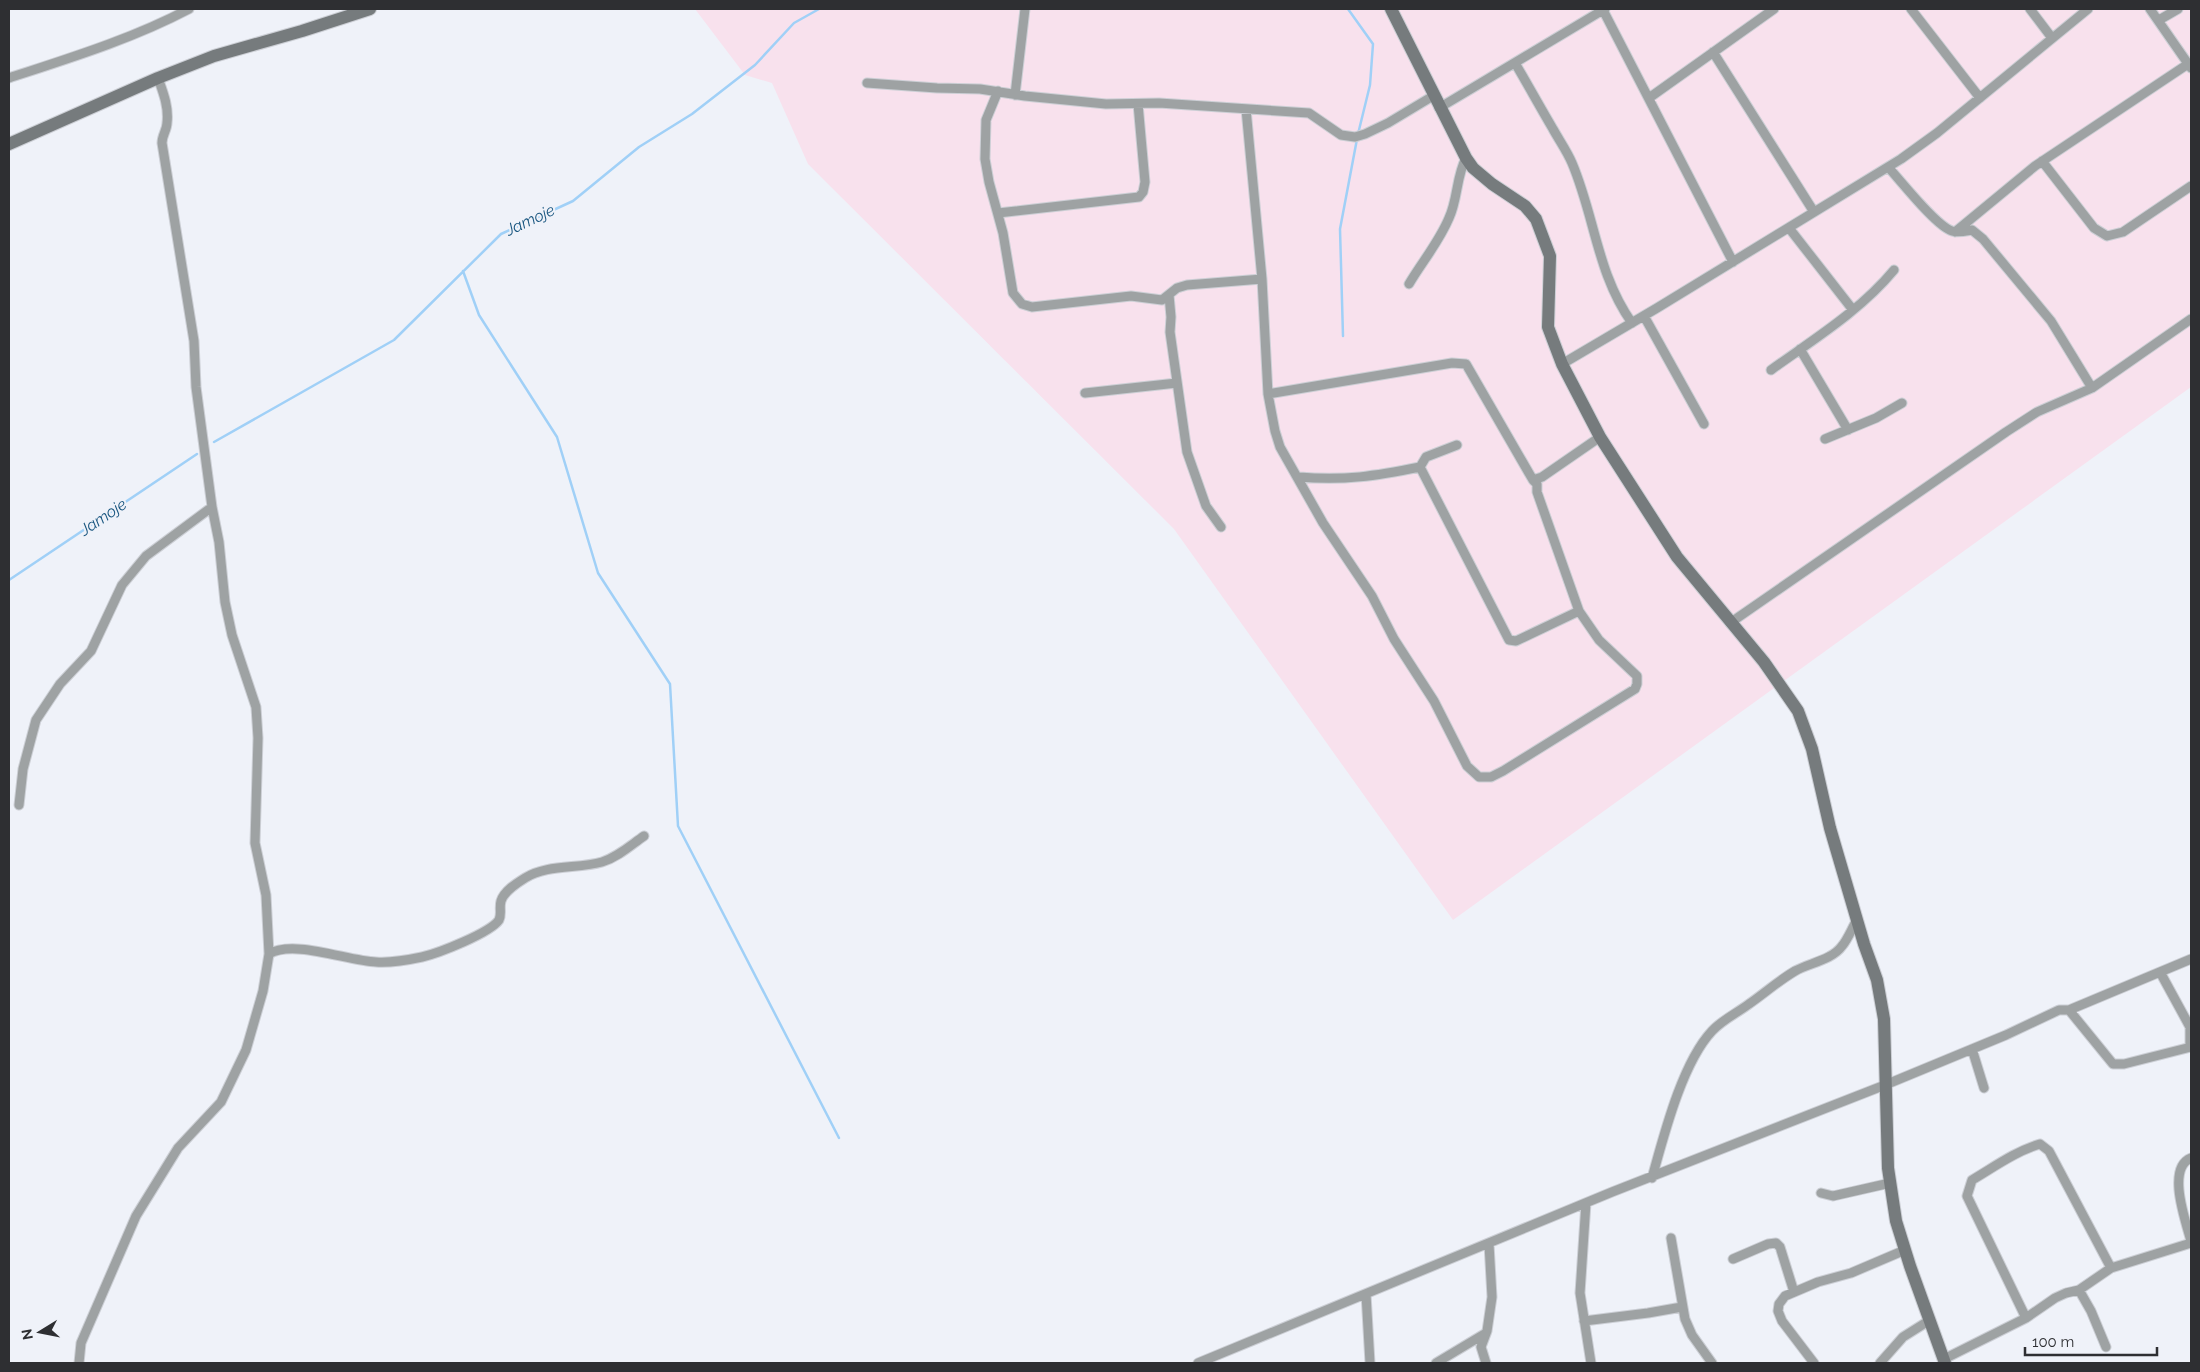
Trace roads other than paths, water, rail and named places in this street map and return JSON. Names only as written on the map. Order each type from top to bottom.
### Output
[{"type":"street","points":[[9,78],[165,22],[189,9]]},
{"type":"street","points":[[9,144],[158,78],[214,56],[370,9]]},
{"type":"street","points":[[1015,95],[1025,9]]},
{"type":"street","points":[[1391,9],[1433,96],[1472,168],[1525,206],[1536,219],[1550,256],[1548,327],[1562,364],[1600,438],[1677,557],[1764,662],[1798,712],[1812,748],[1830,828],[1877,980],[1884,1019],[1890,1183],[1896,1221],[1944,1361],[2026,1318],[2055,1298],[2079,1290],[2110,1268],[2191,1242],[2178,1184],[2180,1170],[2187,1160],[2191,1158]]},
{"type":"street","points":[[1440,108],[1604,9],[1733,262]]},
{"type":"street","points":[[1649,98],[1774,9]]},
{"type":"street","points":[[1911,9],[1980,98]]},
{"type":"street","points":[[2030,9],[2052,38]]},
{"type":"street","points":[[1562,364],[1888,167],[1937,133],[2088,9]]},
{"type":"street","points":[[1954,232],[2042,161],[2190,66],[2150,9]]},
{"type":"street","points":[[2159,20],[2178,9]]},
{"type":"street","points":[[1713,52],[1814,212]]},
{"type":"street","points":[[1515,63],[1572,162],[1612,290],[1632,323]]},
{"type":"street","points":[[79,1363],[84,1335],[136,1216],[178,1148],[221,1102],[246,1050],[263,991],[269,954],[266,896],[255,844],[258,738],[256,707],[232,635],[225,602],[219,542],[212,507],[196,386],[194,341],[162,143],[162,136],[167,123],[167,112],[165,98],[158,78]]},
{"type":"street","points":[[867,83],[998,91],[1015,95],[1106,104],[1159,103],[1309,113],[1341,136],[1355,137],[1388,123],[1433,96]]},
{"type":"street","points":[[998,91],[986,120],[984,142],[987,174],[998,213],[1013,293],[1022,304],[1032,306],[1131,296],[1162,300],[1177,288],[1262,279]]},
{"type":"street","points":[[998,213],[1139,197],[1144,192],[1145,182],[1138,104]]},
{"type":"street","points":[[1246,110],[1262,279],[1268,394],[1280,446],[1323,523],[1372,596],[1394,639],[1434,701],[1467,766],[1479,777],[1491,777],[1635,689],[1637,684],[1636,676],[1599,640],[1579,611],[1537,492],[1537,484],[1466,364],[1452,363],[1268,394]]},
{"type":"street","points":[[1409,284],[1450,216],[1456,196],[1460,170],[1466,158]]},
{"type":"street","points":[[2042,161],[2094,228],[2107,236],[2117,235],[2131,227],[2191,186]]},
{"type":"street","points":[[1888,167],[1919,202],[1947,229],[1954,232],[1972,230],[1983,239],[2051,321],[2092,388]]},
{"type":"street","points":[[1789,228],[1853,310]]},
{"type":"street","points":[[1771,370],[1853,310],[1876,291],[1894,270]]},
{"type":"street","points":[[1169,295],[1170,332],[1187,452],[1206,506],[1220,527]]},
{"type":"street","points":[[1644,316],[1704,424]]},
{"type":"street","points":[[1730,623],[2037,412],[2092,388],[2191,319]]},
{"type":"street","points":[[1800,349],[1848,430]]},
{"type":"street","points":[[1084,393],[1177,383]]},
{"type":"street","points":[[1825,440],[1876,418],[1902,403]]},
{"type":"street","points":[[1533,480],[1542,477],[1600,438]]},
{"type":"street","points":[[1299,477],[1329,480],[1364,478],[1420,467],[1426,457],[1457,445]]},
{"type":"street","points":[[1420,467],[1509,640],[1516,641],[1579,611]]},
{"type":"street","points":[[19,805],[23,769],[36,720],[60,684],[91,651],[122,585],[146,556],[212,507]]},
{"type":"street","points":[[269,954],[276,949],[303,949],[347,959],[378,962],[421,957],[445,950],[494,926],[500,917],[501,901],[511,888],[527,876],[548,870],[604,861],[644,836]]},
{"type":"street","points":[[1652,1178],[1668,1122],[1701,1045],[1713,1030],[1755,1000],[1772,985],[1842,947],[1857,920]]},
{"type":"street","points":[[1198,1363],[1214,1360],[1366,1294],[1586,1203],[1885,1085],[2059,1010],[2069,1010],[2191,959]]},
{"type":"street","points":[[2069,1010],[2113,1064],[2124,1064],[2191,1047],[2190,1027],[2160,972]]},
{"type":"street","points":[[1972,1048],[1984,1088]]},
{"type":"street","points":[[2026,1318],[1967,1196],[1972,1180],[2027,1148],[2040,1144],[2049,1151],[2110,1268]]},
{"type":"street","points":[[1820,1194],[1833,1196],[1890,1183]]},
{"type":"street","points":[[1586,1203],[1580,1293],[1591,1363]]},
{"type":"street","points":[[1672,1238],[1685,1319],[1692,1335],[1712,1363]]},
{"type":"street","points":[[1733,1259],[1768,1244],[1776,1243],[1780,1248],[1794,1292]]},
{"type":"street","points":[[1486,1363],[1481,1347],[1486,1333],[1492,1297],[1489,1244]]},
{"type":"street","points":[[1814,1363],[1782,1321],[1778,1311],[1779,1304],[1785,1296],[1818,1282],[1851,1273],[1905,1250]]},
{"type":"street","points":[[2079,1290],[2106,1347]]},
{"type":"street","points":[[1366,1294],[1370,1363]]},
{"type":"street","points":[[1584,1321],[1648,1313],[1682,1306]]},
{"type":"street","points":[[1880,1363],[1903,1338],[1930,1320]]},
{"type":"street","points":[[1436,1363],[1486,1333]]},
{"type":"street","points":[[1470,1341],[1481,1347]]},
{"type":"waterway","name":"Jamoje","points":[[214,442],[394,340],[501,234],[573,201],[639,147],[692,114],[755,65],[794,23],[819,9]]},
{"type":"waterway","points":[[1348,9],[1373,44],[1370,85],[1358,134]]},
{"type":"waterway","points":[[1343,336],[1340,229],[1357,139]]},
{"type":"waterway","points":[[463,271],[479,315],[557,437],[598,573],[670,684],[678,826],[839,1138]]},
{"type":"waterway","name":"Jamoje","points":[[9,580],[197,454]]}]
